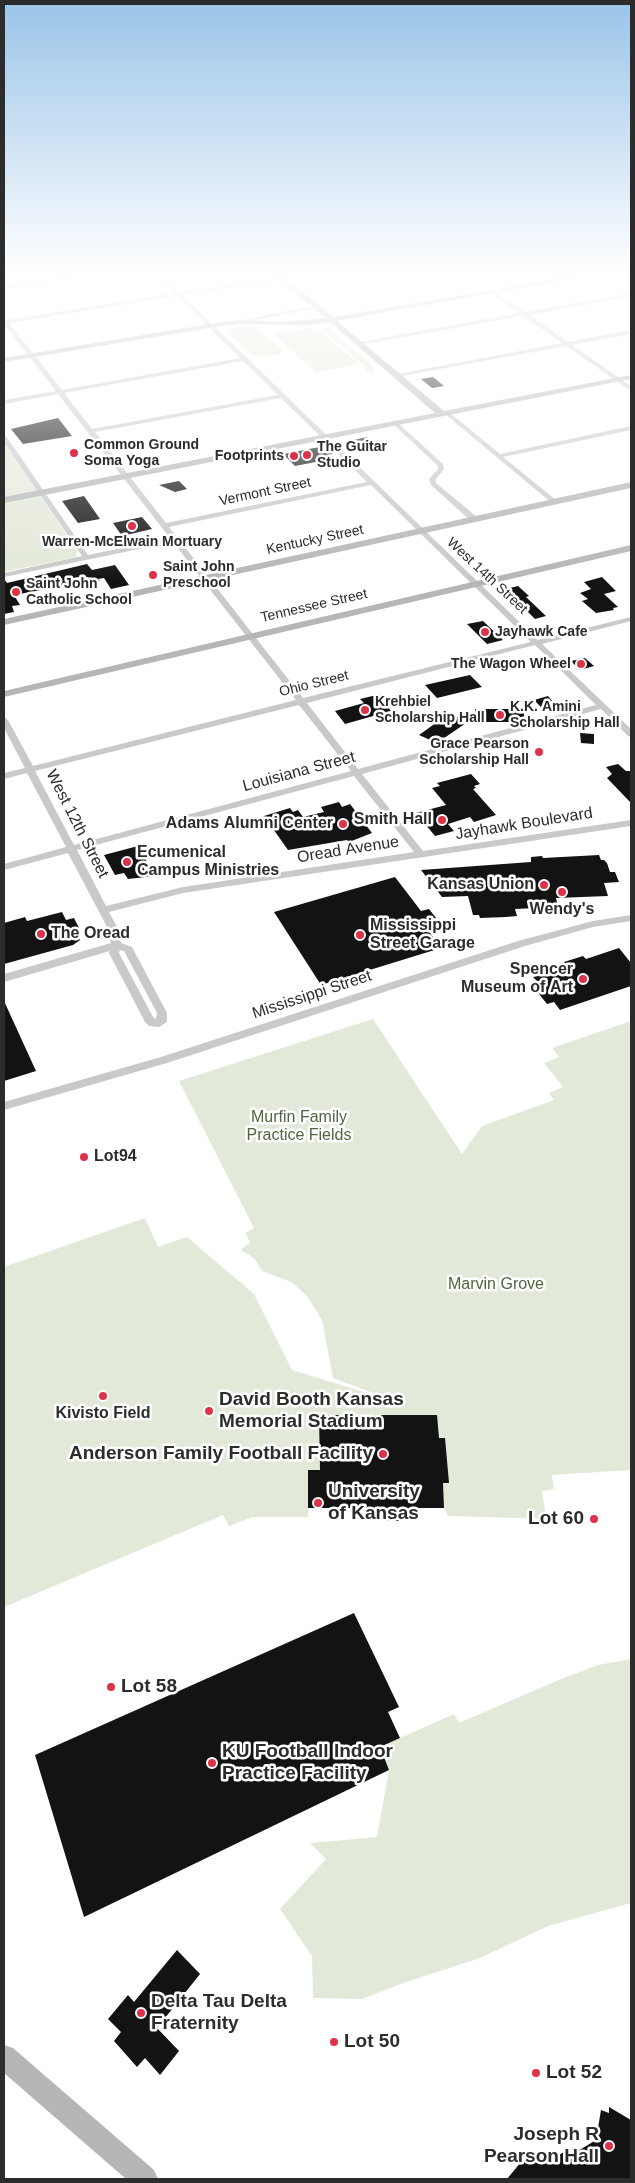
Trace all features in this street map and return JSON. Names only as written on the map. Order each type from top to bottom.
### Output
[{"type":"main road","points":[[398,377],[445,414]]},
{"type":"main road","points":[[4,500],[631,377]]},
{"type":"main road","name":"Kentucky Street","points":[[4,622],[631,485]]},
{"type":"main road","name":"Tennessee Street","points":[[4,694],[631,548]]},
{"type":"main road","points":[[4,2056],[145,2179]]},
{"type":"street","points":[[48,377],[252,636],[420,854]]},
{"type":"street","points":[[4,402],[145,377]]},
{"type":"street","name":"West 14th Street","points":[[264,377],[420,531],[629,730]]},
{"type":"street","points":[[613,377],[631,389]]},
{"type":"street","points":[[91,432],[283,396]]},
{"type":"street","points":[[445,414],[553,502]]},
{"type":"street","points":[[395,423],[441,465],[441,469],[432,479],[433,484],[474,519]]},
{"type":"street","points":[[498,456],[631,428]]},
{"type":"street","points":[[4,437],[86,557]]},
{"type":"street","name":"Vermont Street","points":[[164,526],[371,483]]},
{"type":"street","points":[[4,574],[174,539]]},
{"type":"street","name":"Ohio Street","points":[[4,776],[631,619]]},
{"type":"street","name":"Louisiana Street","points":[[4,867],[603,706]]},
{"type":"street","name":"West 12th Street","points":[[4,720],[103,910],[117,945],[114,953],[149,1019],[153,1023],[159,1023],[163,1019],[162,1013],[128,949],[117,945]]},
{"type":"street","name":"Jayhawk Boulevard","points":[[420,854],[631,823]]},
{"type":"street","name":"Oread Avenue","points":[[103,910],[183,890],[420,854]]},
{"type":"street","name":"Mississippi Street","points":[[4,1106],[173,1057],[522,943],[593,924],[631,918]]},
{"type":"street","points":[[4,978],[117,945]]},
{"type":"green space","points":[[4,440],[77,551],[76,557],[4,572]]},
{"type":"green space","points":[[373,1019],[462,1154],[482,1126],[554,1100],[549,1093],[563,1087],[544,1063],[559,1057],[552,1048],[631,1021],[631,1470],[552,1475],[554,1489],[542,1491],[546,1517],[549,1519],[448,1516],[444,1508],[409,1508],[410,1521],[375,1521],[374,1508],[309,1508],[308,1517],[253,1517],[229,1526],[223,1515],[4,1607],[4,1267],[145,1218],[158,1247],[187,1237],[254,1294],[292,1370],[400,1403],[333,1378],[322,1320],[307,1296],[291,1282],[262,1271],[255,1259],[241,1250],[250,1242],[245,1233],[254,1228],[179,1081]]},
{"type":"green space","points":[[631,1659],[631,1903],[548,1926],[480,1958],[403,1983],[362,1999],[313,1998],[312,1956],[280,1909],[326,1859],[310,1843],[377,1837],[389,1770],[380,1747],[454,1714],[459,1723],[598,1665]]},
{"type":"building","points":[[433,377],[444,386],[432,388],[421,379]]},
{"type":"building","points":[[58,418],[72,436],[23,444],[11,429]]},
{"type":"building","points":[[367,437],[379,449],[366,451],[354,440]]},
{"type":"building","points":[[325,446],[333,454],[327,455],[331,459],[295,466],[283,454]]},
{"type":"building","points":[[179,481],[187,489],[175,492],[159,485]]},
{"type":"building","points":[[84,496],[100,519],[78,523],[62,501]]},
{"type":"building","name":"Warren-McElwain Mortuary","points":[[142,517],[152,529],[122,536],[113,523]]},
{"type":"building","points":[[87,564],[92,570],[115,565],[129,585],[111,589],[104,578],[98,579],[100,581],[84,576],[65,580],[68,585],[14,595],[20,605],[12,606],[14,612],[4,614],[4,579],[7,583]]},
{"type":"building","points":[[602,577],[616,591],[604,594],[618,607],[613,608],[614,610],[596,613],[582,601],[588,599],[580,593],[591,589],[584,582]]},
{"type":"building","points":[[518,586],[529,596],[526,597],[546,616],[535,619],[515,599],[509,601],[498,591]]},
{"type":"building","name":"Jayhawk Cafe","points":[[483,621],[503,640],[487,644],[467,624]]},
{"type":"building","name":"The Wagon Wheel","points":[[585,658],[594,666],[580,670],[571,661]]},
{"type":"building","points":[[470,675],[482,687],[437,698],[425,685]]},
{"type":"building","name":"Krehbiel Scholarship Hall","points":[[381,694],[392,706],[388,707],[391,711],[345,724],[335,711],[364,703],[360,699]]},
{"type":"building","points":[[548,696],[555,704],[541,707],[534,700]]},
{"type":"building","name":"K.K. Amini Scholarship Hall","points":[[475,709],[524,709],[524,722],[476,722]]},
{"type":"building","points":[[447,715],[456,718],[458,716],[469,721],[437,743],[419,735]]},
{"type":"building","points":[[580,733],[594,734],[594,744],[581,743]]},
{"type":"building","points":[[618,764],[626,771],[631,771],[631,803],[607,778],[612,774],[606,767]]},
{"type":"building","points":[[471,774],[480,784],[474,786],[476,788],[473,789],[496,815],[474,822],[470,817],[448,824],[454,831],[435,836],[416,813],[446,805],[432,788],[440,786],[437,783]]},
{"type":"building","points":[[339,802],[342,807],[350,804],[372,833],[349,842],[347,840],[288,850],[264,816],[290,808],[293,812],[298,810],[303,817],[324,812],[321,807]]},
{"type":"building","name":"Ecumenical Campus Ministries","points":[[138,846],[155,876],[128,879],[124,873],[115,875],[104,855]]},
{"type":"building","name":"Kansas Union","points":[[599,855],[601,860],[607,863],[610,872],[615,872],[619,882],[604,883],[608,896],[556,898],[558,907],[515,909],[517,916],[506,917],[480,918],[479,915],[473,915],[468,896],[442,897],[421,870],[531,862],[531,857],[542,856],[543,858]]},
{"type":"building","name":"Mississippi Street Garage","points":[[395,877],[421,911],[429,909],[436,918],[422,922],[441,948],[321,985],[274,912]]},
{"type":"building","name":"The Oread","points":[[62,912],[66,920],[74,918],[79,928],[75,929],[80,940],[73,945],[4,964],[4,923],[25,917],[27,921]]},
{"type":"building","name":"Spencer Museum of Art","points":[[619,948],[631,963],[631,986],[560,1010],[554,1002],[547,1004],[531,984],[538,982],[533,977],[567,966],[564,962],[583,956],[586,959]]},
{"type":"building","points":[[4,1001],[36,1071],[4,1081]]},
{"type":"building","name":"Anderson Family Football Facility","points":[[319,1415],[437,1415],[439,1438],[445,1438],[449,1483],[443,1483],[444,1508],[409,1508],[410,1521],[375,1521],[375,1508],[308,1508],[308,1470],[320,1470]]},
{"type":"building","name":"KU Football Indoor Practice Facility","points":[[354,1613],[399,1707],[388,1712],[400,1738],[380,1747],[389,1770],[84,1917],[35,1755]]},
{"type":"building","name":"Delta Tau Delta Fraternity","points":[[177,1950],[200,1974],[157,2028],[179,2051],[160,2075],[145,2058],[137,2067],[114,2041],[121,2032],[108,2019],[128,1995],[134,2002]]},
{"type":"building","name":"Joseph R Pearson Hall","points":[[609,2107],[631,2120],[631,2179],[507,2179],[521,2162],[529,2157],[544,2154],[548,2161],[566,2151],[568,2157],[596,2140],[601,2110],[609,2113]]},
{"type":"place","name":"Common Ground Soma Yoga","points":[[74,453]]},
{"type":"place","name":"The Guitar Studio","points":[[307,455]]},
{"type":"place","name":"Footprints","points":[[294,456]]},
{"type":"place","name":"Warren-McElwain Mortuary","points":[[132,526]]},
{"type":"place","name":"Saint John Preschool","points":[[153,575]]},
{"type":"place","name":"Saint John Catholic School","points":[[16,592]]},
{"type":"place","name":"Jayhawk Cafe","points":[[485,632]]},
{"type":"place","name":"The Wagon Wheel","points":[[581,664]]},
{"type":"place","name":"Krehbiel Scholarship Hall","points":[[365,710]]},
{"type":"place","name":"K.K. Amini Scholarship Hall","points":[[500,715]]},
{"type":"place","name":"Grace Pearson Scholarship Hall","points":[[539,752]]},
{"type":"place","name":"Smith Hall","points":[[442,820]]},
{"type":"place","name":"Adams Alumni Center","points":[[343,824]]},
{"type":"place","name":"Ecumenical Campus Ministries","points":[[127,862]]},
{"type":"place","name":"Kansas Union","points":[[544,885]]},
{"type":"place","name":"Wendy's","points":[[562,892]]},
{"type":"place","name":"The Oread","points":[[41,934]]},
{"type":"place","name":"Mississippi Street Garage","points":[[360,935]]},
{"type":"place","name":"Spencer Museum of Art","points":[[583,979]]},
{"type":"place","name":"Lot94","points":[[84,1157]]},
{"type":"place","name":"Kivisto Field","points":[[103,1396]]},
{"type":"place","name":"David Booth Kansas Memorial Stadium","points":[[209,1411]]},
{"type":"place","name":"Anderson Family Football Facility","points":[[383,1454]]},
{"type":"place","name":"University of Kansas","points":[[318,1503]]},
{"type":"place","name":"Lot 60","points":[[594,1519]]},
{"type":"place","name":"Lot 58","points":[[111,1687]]},
{"type":"place","name":"KU Football Indoor Practice Facility","points":[[212,1763]]},
{"type":"place","name":"Delta Tau Delta Fraternity","points":[[141,2013]]},
{"type":"place","name":"Lot 50","points":[[334,2042]]},
{"type":"place","name":"Lot 52","points":[[536,2073]]},
{"type":"place","name":"Joseph R Pearson Hall","points":[[609,2146]]},
{"type":"park label","name":"Murfin Family Practice Fields","points":[[299,1127]]},
{"type":"park label","name":"Marvin Grove","points":[[496,1285]]}]
